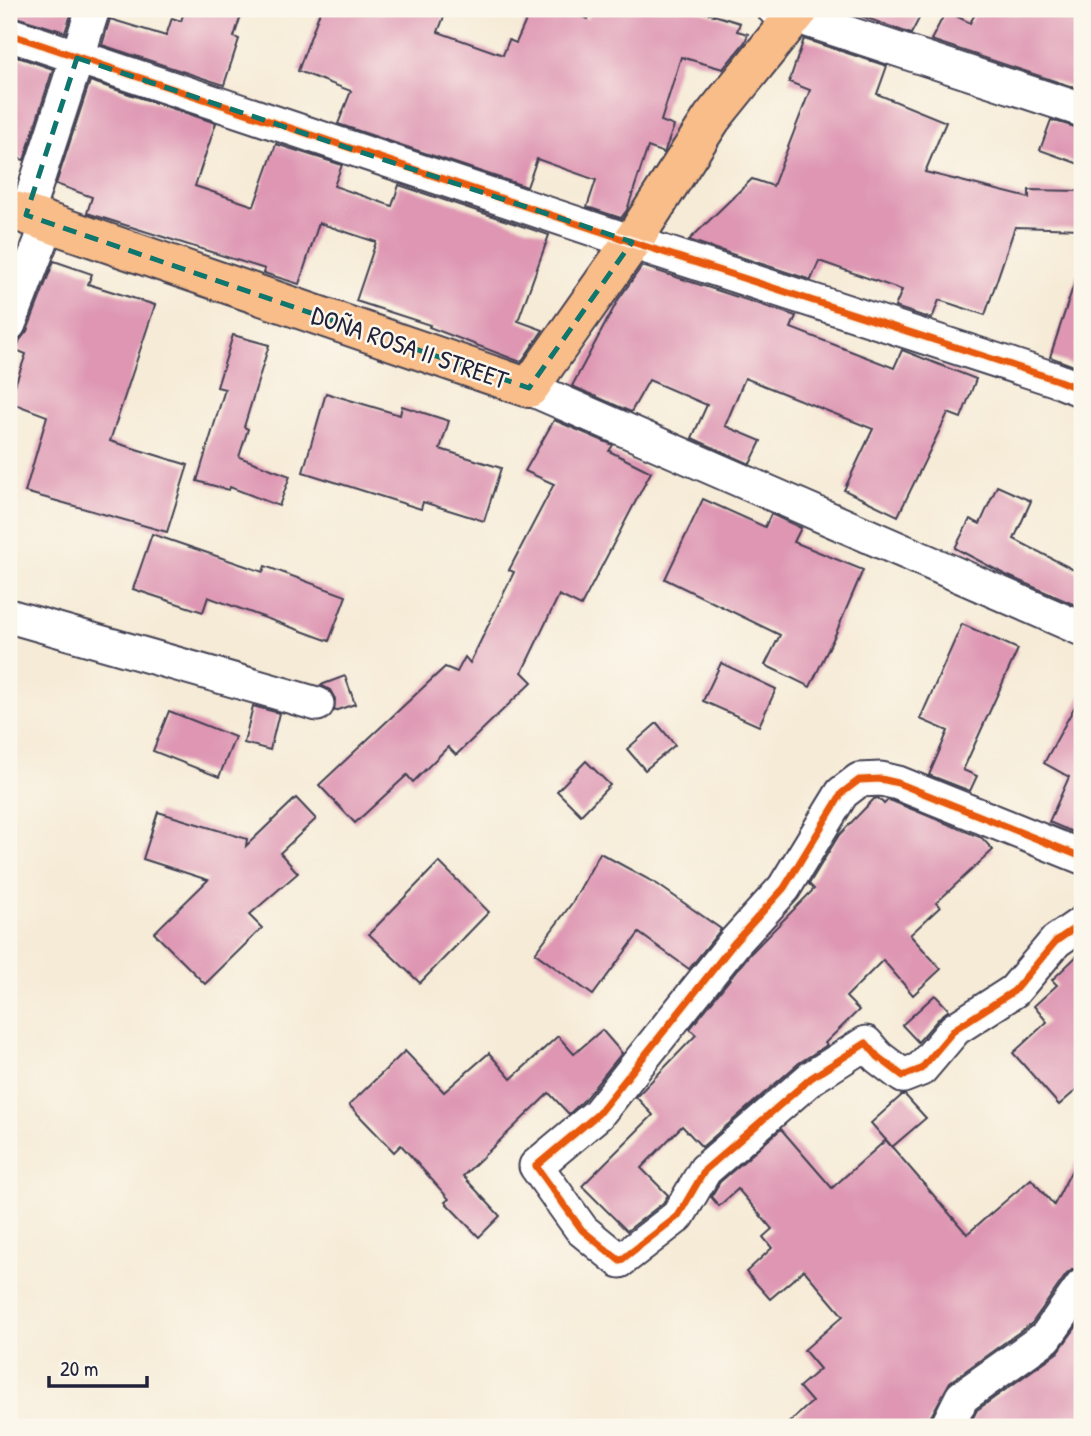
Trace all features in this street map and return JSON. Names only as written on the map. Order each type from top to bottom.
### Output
[{"type":"main road","name":"DOÑA ROSA II STREET","points":[[28,216],[529,387],[632,242],[712,118],[790,11]]},
{"type":"street","points":[[9,324],[28,216],[93,9]]},
{"type":"street","points":[[790,11],[1082,110]]},
{"type":"street","points":[[9,34],[1082,390]]},
{"type":"street","points":[[529,387],[1082,629]]},
{"type":"street","points":[[9,616],[317,704]]},
{"type":"street","points":[[1082,857],[898,783],[881,779],[859,780],[842,793],[785,888],[734,942],[598,1114],[536,1166],[582,1230],[620,1261],[678,1216],[705,1170],[811,1078],[866,1043],[878,1057],[904,1076],[921,1069],[955,1029],[1014,991],[1056,942],[1082,923]]},
{"type":"street","points":[[947,1427],[962,1397],[1046,1337],[1082,1286]]},
{"type":"highlighted area","points":[[77,58],[632,242],[529,388],[26,215]]},
{"type":"building","points":[[9,9],[73,9],[65,32],[9,15]]},
{"type":"building","points":[[185,9],[243,9],[234,37],[239,39],[224,85],[102,45],[110,19],[166,36],[172,18],[181,21]]},
{"type":"building","points":[[321,9],[447,9],[438,32],[503,55],[509,40],[516,43],[531,9],[564,9],[588,19],[592,9],[694,9],[740,23],[737,31],[748,34],[745,42],[723,69],[681,57],[661,121],[674,126],[664,153],[648,147],[627,210],[621,218],[587,207],[596,180],[537,159],[527,187],[338,124],[351,91],[298,71]]},
{"type":"building","points":[[842,9],[924,9],[911,34]]},
{"type":"building","points":[[978,9],[1082,9],[1082,90],[931,40],[946,11],[970,23]]},
{"type":"building","points":[[804,39],[887,66],[877,94],[946,122],[925,172],[1029,198],[1029,190],[1082,191],[1082,229],[1015,227],[985,315],[939,300],[932,319],[895,307],[902,290],[819,261],[811,280],[689,240],[752,179],[773,186],[810,90],[789,82]]},
{"type":"building","points":[[9,54],[53,69],[24,160],[9,156]]},
{"type":"building","points":[[90,81],[216,123],[195,186],[254,206],[276,144],[342,165],[334,186],[392,206],[399,185],[549,235],[518,321],[543,330],[521,362],[429,327],[430,325],[356,301],[376,242],[319,223],[299,284],[264,273],[265,269],[87,213],[92,197],[56,184]]},
{"type":"building","points":[[1051,120],[1082,129],[1082,165],[1040,150]]},
{"type":"building","points":[[54,261],[92,274],[88,284],[155,305],[110,441],[188,465],[167,532],[25,492],[47,416],[9,402],[26,354],[16,350],[27,331]]},
{"type":"building","points":[[642,266],[796,316],[791,328],[894,368],[902,350],[976,379],[961,418],[948,413],[898,516],[844,490],[873,429],[745,378],[725,426],[761,441],[750,464],[692,438],[707,405],[649,380],[631,412],[572,386],[618,300]]},
{"type":"building","points":[[1077,275],[1082,276],[1082,369],[1050,357]]},
{"type":"building","points":[[233,335],[269,345],[244,427],[248,429],[239,457],[290,476],[279,506],[230,487],[229,490],[197,481],[225,389],[217,387]]},
{"type":"building","points":[[326,393],[400,415],[402,406],[449,421],[440,449],[501,468],[484,521],[423,502],[421,509],[303,472]]},
{"type":"building","points":[[554,420],[613,445],[609,451],[651,472],[581,606],[559,595],[522,672],[532,682],[456,755],[448,747],[413,782],[407,775],[355,823],[319,785],[445,667],[457,672],[465,657],[470,663],[514,572],[509,570],[554,484],[525,471]]},
{"type":"building","points":[[997,486],[1031,501],[1014,539],[1082,574],[1082,608],[1004,574],[955,548],[970,519],[980,524]]},
{"type":"building","points":[[703,499],[765,527],[771,514],[801,528],[794,542],[863,570],[810,687],[765,665],[780,635],[665,579]]},
{"type":"building","points":[[152,534],[263,572],[265,566],[346,596],[329,641],[208,597],[203,612],[133,589]]},
{"type":"building","points":[[962,624],[1018,649],[963,770],[977,776],[970,791],[929,775],[948,731],[920,719]]},
{"type":"building","points":[[721,663],[776,689],[759,726],[703,701]]},
{"type":"building","points":[[345,676],[355,704],[334,711],[335,699],[330,690],[321,685]]},
{"type":"building","points":[[1082,693],[1082,836],[1049,822],[1069,777],[1044,763]]},
{"type":"building","points":[[253,706],[279,713],[270,750],[244,743]]},
{"type":"building","points":[[169,711],[235,737],[219,777],[153,751]]},
{"type":"building","points":[[657,723],[675,745],[645,770],[627,749]]},
{"type":"building","points":[[586,761],[610,785],[581,815],[557,791]]},
{"type":"building","points":[[296,798],[316,819],[280,853],[298,873],[249,915],[262,928],[205,984],[154,933],[208,880],[143,859],[158,812],[247,839],[246,846]]},
{"type":"building","points":[[878,798],[884,804],[888,800],[892,801],[982,838],[993,850],[936,903],[940,907],[910,935],[941,969],[913,995],[883,960],[846,997],[859,1010],[825,1043],[827,1045],[799,1063],[702,1147],[682,1126],[641,1168],[668,1195],[663,1203],[627,1231],[582,1186],[653,1115],[636,1097],[696,1035],[690,1029],[750,954],[814,889],[809,884],[839,835]]},
{"type":"building","points":[[600,853],[657,884],[721,929],[689,969],[639,933],[593,995],[535,953],[572,903]]},
{"type":"building","points":[[439,862],[489,912],[420,983],[369,934]]},
{"type":"building","points":[[1082,951],[1082,1085],[1059,1105],[1013,1053],[1047,1022],[1034,1006],[1057,985],[1052,980]]},
{"type":"building","points":[[935,995],[949,1010],[918,1042],[902,1025]]},
{"type":"building","points":[[602,1030],[622,1053],[584,1100],[569,1114],[549,1093],[463,1176],[500,1216],[479,1237],[445,1202],[449,1199],[401,1145],[394,1152],[349,1105],[405,1051],[444,1092],[489,1053],[511,1079],[558,1036],[574,1054]]},
{"type":"building","points":[[902,1095],[926,1118],[892,1147],[871,1123]]},
{"type":"building","points":[[781,1129],[832,1188],[886,1140],[967,1234],[1031,1179],[1054,1205],[1082,1150],[1082,1267],[1073,1269],[1066,1275],[1032,1323],[950,1382],[930,1418],[928,1427],[784,1427],[812,1402],[799,1387],[820,1369],[804,1350],[843,1316],[804,1270],[770,1299],[746,1272],[772,1248],[763,1237],[772,1229],[738,1189],[719,1206],[711,1197],[720,1182]]},
{"type":"building","points":[[1082,1319],[1082,1427],[968,1427],[977,1410],[1058,1352]]},
{"type":"cycle path","points":[[9,34],[1082,390]]},
{"type":"cycle path","points":[[1082,857],[898,783],[881,779],[859,780],[842,793],[784,888],[735,942],[598,1114],[536,1166],[582,1230],[620,1261],[678,1216],[705,1170],[811,1078],[866,1043],[878,1057],[903,1076],[921,1069],[955,1029],[1014,991],[1056,941],[1082,923]]}]
